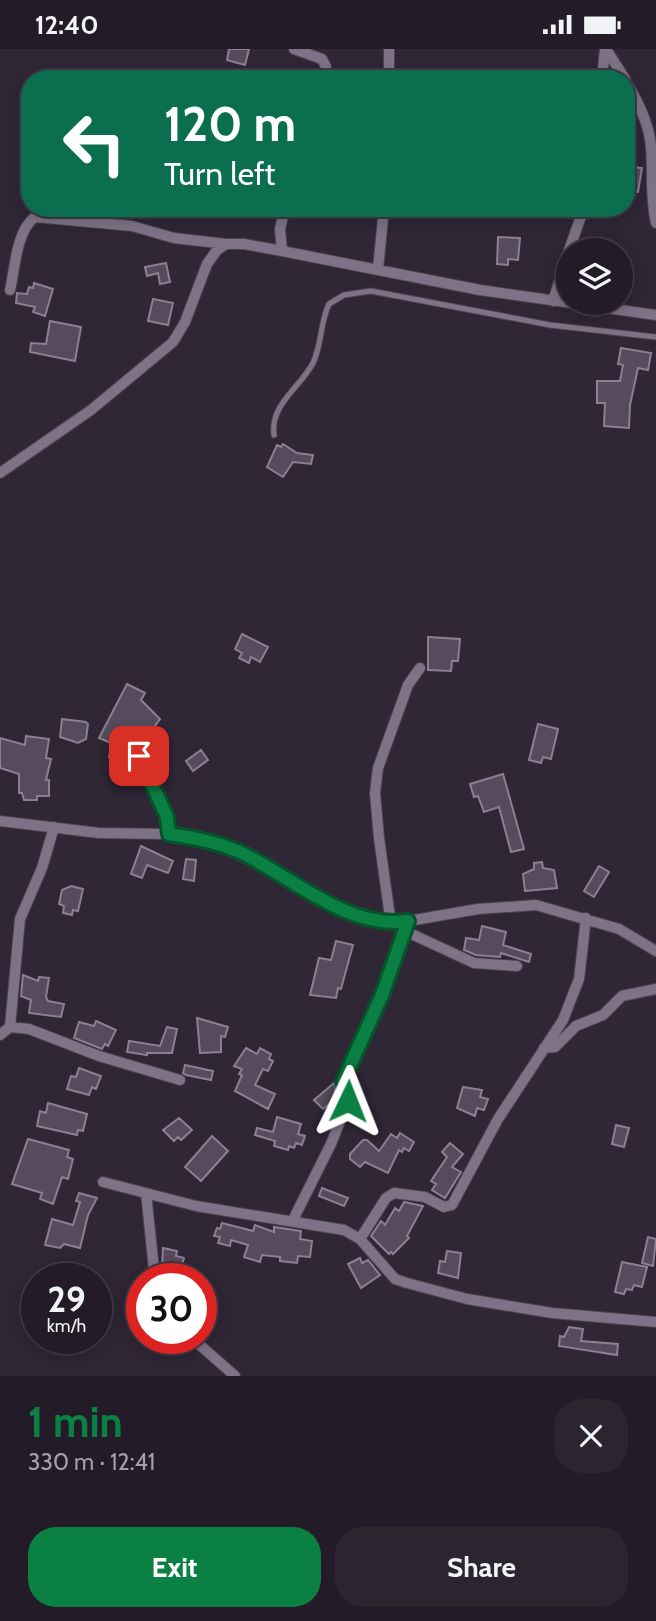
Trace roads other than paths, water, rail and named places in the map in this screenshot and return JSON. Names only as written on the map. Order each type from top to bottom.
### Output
[{"type":"street","points":[[293,49],[322,59],[325,70]]},
{"type":"street","points":[[389,49],[389,70]]},
{"type":"street","points":[[603,70],[606,49]]},
{"type":"street","points":[[606,49],[620,70]]},
{"type":"street","points":[[635,98],[644,116],[651,145],[652,201],[656,223]]},
{"type":"street","points":[[10,290],[23,235],[28,223],[35,217],[132,226],[174,237],[244,244],[480,290],[656,315]]},
{"type":"street","points":[[282,251],[280,229],[283,217]]},
{"type":"street","points":[[378,269],[383,217]]},
{"type":"street","points":[[574,238],[581,217]]},
{"type":"street","points":[[0,473],[90,411],[173,342],[186,322],[207,264],[217,250],[226,244]]},
{"type":"street","points":[[554,301],[556,294]]},
{"type":"street","points":[[391,924],[375,793],[378,768],[408,685],[420,669]]},
{"type":"street","points":[[127,736],[163,808],[169,834]]},
{"type":"street","points":[[0,821],[99,833],[169,834],[201,839],[244,854],[349,913],[368,920],[406,926],[488,908],[536,905],[620,929],[656,951]]},
{"type":"street","points":[[10,1027],[20,919],[42,868],[54,827]]},
{"type":"street","points":[[360,1239],[386,1198],[394,1193],[425,1196],[444,1207],[452,1205],[498,1119],[564,1020],[579,979],[586,918]]},
{"type":"street","points":[[406,926],[474,963],[517,966]]},
{"type":"street","points":[[293,1220],[331,1145],[348,1101],[343,1081],[382,995],[406,926]]},
{"type":"street","points":[[544,1048],[555,1047],[576,1026],[603,1015],[622,996],[656,989]]},
{"type":"street","points":[[0,1035],[10,1027],[29,1029],[99,1056],[180,1080]]},
{"type":"street","points":[[103,1182],[196,1206],[344,1230],[360,1239],[396,1279],[467,1299],[552,1313],[656,1322]]},
{"type":"street","points":[[146,1193],[153,1263]]},
{"type":"street","points":[[210,1354],[235,1376]]},
{"type":"lane","points":[[274,435],[277,411],[306,376],[314,360],[329,304],[352,293],[372,291],[550,325],[656,337]]}]
